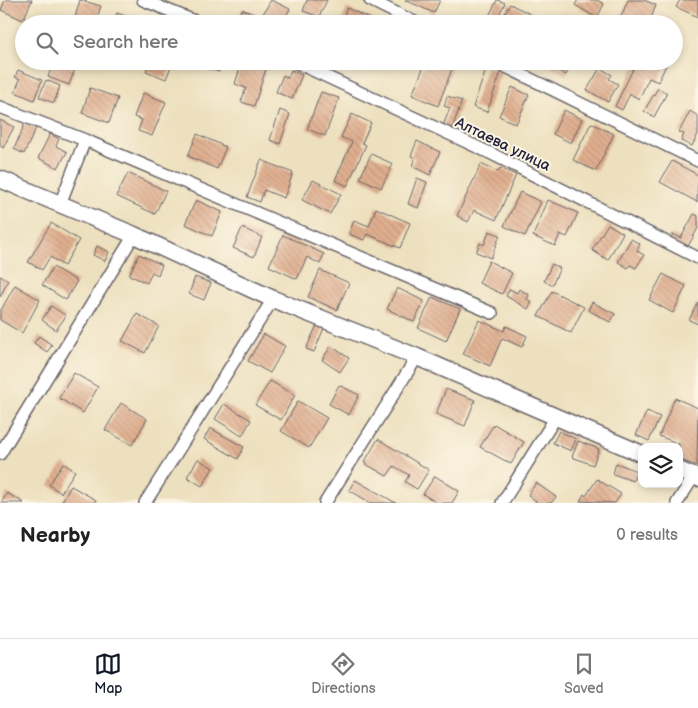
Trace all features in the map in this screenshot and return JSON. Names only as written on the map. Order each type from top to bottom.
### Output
[{"type":"street","points":[[143,0],[180,15]]},
{"type":"street","points":[[370,0],[400,15]]},
{"type":"street","name":"Алтаева улица","points":[[313,70],[492,154],[698,258]]},
{"type":"street","points":[[512,70],[698,161]]},
{"type":"street","points":[[0,107],[84,140],[492,313]]},
{"type":"street","points":[[60,204],[84,140]]},
{"type":"street","points":[[0,179],[134,235],[273,298],[417,357],[638,452]]},
{"type":"street","points":[[0,454],[134,235]]},
{"type":"street","points":[[144,503],[273,298]]},
{"type":"street","points":[[325,503],[417,357]]},
{"type":"street","points":[[502,503],[556,417]]},
{"type":"street","points":[[677,503],[690,474]]},
{"type":"building","points":[[5,0],[32,0],[25,15],[15,16],[1,10]]},
{"type":"building","points":[[80,0],[101,6],[98,15],[76,15]]},
{"type":"building","points":[[271,0],[290,9],[286,15],[262,15]]},
{"type":"building","points":[[307,0],[327,0],[320,15],[303,11]]},
{"type":"building","points":[[405,0],[440,0],[434,13]]},
{"type":"building","points":[[497,0],[505,3],[499,15],[490,15]]},
{"type":"building","points":[[578,0],[597,0],[604,4],[598,15],[592,15],[575,5]]},
{"type":"building","points":[[628,0],[644,0],[656,5],[652,15],[622,15]]},
{"type":"building","points":[[680,0],[698,0],[698,17],[676,7]]},
{"type":"building","points":[[510,4],[532,15],[504,15]]},
{"type":"building","points":[[347,8],[362,15],[344,15]]},
{"type":"building","points":[[242,9],[254,14],[254,15],[240,15]]},
{"type":"building","points":[[18,70],[42,80],[34,100],[15,92],[20,79],[15,77]]},
{"type":"building","points":[[51,70],[75,70],[69,85],[48,77]]},
{"type":"building","points":[[146,70],[170,70],[166,79]]},
{"type":"building","points":[[239,70],[266,70],[254,106],[241,102],[246,88],[235,84]]},
{"type":"building","points":[[291,70],[302,75],[292,99],[276,92],[283,75],[288,78]]},
{"type":"building","points":[[422,70],[452,70],[438,106],[412,95]]},
{"type":"building","points":[[486,70],[501,72],[487,112],[473,107]]},
{"type":"building","points":[[557,70],[568,70],[566,75]]},
{"type":"building","points":[[599,70],[603,70],[612,75],[609,79],[618,84],[608,102],[587,90]]},
{"type":"building","points":[[633,70],[664,70],[658,82],[649,78],[639,99],[630,94],[622,110],[615,106]]},
{"type":"building","points":[[46,80],[60,86],[54,103],[39,97]]},
{"type":"building","points":[[512,87],[529,95],[516,124],[499,116]]},
{"type":"building","points":[[90,88],[118,98],[109,123],[82,113]]},
{"type":"building","points":[[658,88],[667,93],[654,117],[644,111]]},
{"type":"building","points":[[321,92],[339,98],[325,136],[307,129]]},
{"type":"building","points":[[143,93],[166,102],[152,136],[138,131],[142,120],[134,117]]},
{"type":"building","points":[[447,96],[462,101],[451,131],[442,128],[450,108],[444,106]]},
{"type":"building","points":[[280,110],[290,114],[280,144],[270,140]]},
{"type":"building","points":[[564,110],[582,119],[571,143],[553,134]]},
{"type":"building","points":[[690,111],[698,116],[698,134],[692,146],[681,141],[684,134],[679,132]]},
{"type":"building","points":[[352,114],[371,123],[362,143],[366,145],[347,186],[335,180],[352,142],[341,137]]},
{"type":"building","points":[[0,120],[14,127],[3,148],[0,146]]},
{"type":"building","points":[[25,123],[36,128],[24,154],[14,149]]},
{"type":"building","points":[[591,123],[614,134],[596,171],[573,160]]},
{"type":"building","points":[[50,134],[59,139],[56,146],[67,152],[58,168],[38,158]]},
{"type":"building","points":[[197,134],[226,147],[217,169],[188,156]]},
{"type":"building","points":[[417,141],[440,152],[430,175],[412,166],[415,158],[411,156]]},
{"type":"building","points":[[371,154],[393,164],[381,188],[360,178]]},
{"type":"building","points":[[261,160],[293,173],[284,198],[264,190],[260,202],[247,197]]},
{"type":"building","points":[[672,161],[698,175],[697,202],[660,182]]},
{"type":"building","points":[[481,164],[498,172],[500,168],[516,175],[496,220],[474,210],[468,222],[457,216]]},
{"type":"building","points":[[128,173],[166,191],[155,214],[116,196]]},
{"type":"building","points":[[417,178],[427,182],[418,208],[408,204]]},
{"type":"building","points":[[313,180],[341,194],[330,214],[302,200]]},
{"type":"building","points":[[520,192],[541,202],[525,236],[504,226]]},
{"type":"building","points":[[196,200],[222,212],[212,236],[185,224]]},
{"type":"building","points":[[548,200],[578,213],[567,237],[560,234],[555,246],[533,236]]},
{"type":"building","points":[[376,208],[410,223],[400,248],[367,234],[364,240],[349,234],[354,220],[369,226]]},
{"type":"building","points":[[694,214],[698,216],[698,228],[686,250],[670,241],[673,234],[681,238]]},
{"type":"building","points":[[51,223],[79,240],[64,266],[50,257],[42,270],[28,262]]},
{"type":"building","points":[[608,224],[623,233],[608,260],[592,250]]},
{"type":"building","points":[[242,228],[262,237],[254,257],[233,248]]},
{"type":"building","points":[[489,231],[500,235],[491,258],[476,252],[480,243],[484,245]]},
{"type":"building","points":[[283,235],[324,254],[320,264],[307,257],[297,279],[269,266]]},
{"type":"building","points":[[631,239],[640,244],[637,251],[644,255],[636,268],[630,265],[628,268],[618,262]]},
{"type":"building","points":[[97,246],[109,252],[105,261],[93,255]]},
{"type":"building","points":[[139,254],[162,265],[158,275],[152,272],[147,283],[129,275]]},
{"type":"building","points":[[489,261],[512,273],[502,294],[479,283]]},
{"type":"building","points":[[552,264],[560,268],[552,285],[544,281]]},
{"type":"building","points":[[53,267],[77,281],[66,300],[42,285]]},
{"type":"building","points":[[320,270],[349,283],[337,310],[308,297]]},
{"type":"building","points":[[663,274],[686,286],[673,313],[649,300]]},
{"type":"building","points":[[0,276],[8,280],[0,297]]},
{"type":"building","points":[[195,277],[211,283],[204,300],[189,294]]},
{"type":"building","points":[[15,285],[40,300],[22,333],[0,320],[0,312]]},
{"type":"building","points":[[397,288],[424,301],[414,322],[387,309]]},
{"type":"building","points":[[510,289],[517,293],[519,289],[529,295],[527,299],[532,302],[528,309],[506,296]]},
{"type":"building","points":[[552,291],[584,307],[571,333],[538,316]]},
{"type":"building","points":[[432,297],[460,309],[446,341],[418,328]]},
{"type":"building","points":[[592,302],[615,314],[610,322],[588,310]]},
{"type":"building","points":[[698,302],[698,324],[689,320]]},
{"type":"building","points":[[51,306],[66,316],[56,330],[42,320]]},
{"type":"building","points":[[137,314],[159,326],[145,353],[122,341]]},
{"type":"building","points":[[479,320],[504,331],[506,326],[527,336],[522,347],[502,338],[490,366],[463,354]]},
{"type":"building","points":[[317,325],[324,328],[314,352],[306,349]]},
{"type":"building","points":[[264,334],[285,346],[270,373],[248,361]]},
{"type":"building","points":[[39,336],[52,345],[47,352],[34,343]]},
{"type":"building","points":[[331,346],[349,358],[340,372],[322,360]]},
{"type":"building","points":[[74,373],[98,387],[83,413],[59,398]]},
{"type":"building","points":[[270,381],[295,395],[281,420],[255,405]]},
{"type":"building","points":[[339,385],[359,395],[349,415],[329,404]]},
{"type":"building","points":[[446,389],[475,400],[465,426],[436,414]]},
{"type":"building","points":[[675,398],[698,408],[697,466],[683,461],[683,443],[676,443],[659,436]]},
{"type":"building","points":[[298,401],[327,418],[309,448],[281,431]]},
{"type":"building","points":[[121,403],[147,419],[132,445],[105,430]]},
{"type":"building","points":[[224,404],[251,420],[242,436],[215,419]]},
{"type":"building","points":[[647,411],[660,417],[649,441],[636,435]]},
{"type":"building","points":[[494,424],[524,442],[511,464],[480,447]]},
{"type":"building","points":[[210,428],[244,447],[238,459],[204,439]]},
{"type":"building","points":[[559,431],[576,439],[571,451],[553,443]]},
{"type":"building","points":[[378,439],[429,470],[417,489],[405,482],[409,475],[394,466],[387,476],[364,463]]},
{"type":"building","points":[[578,441],[599,449],[593,465],[572,457]]},
{"type":"building","points":[[198,459],[213,468],[202,486],[187,477]]},
{"type":"building","points":[[63,463],[75,471],[61,493],[49,485]]},
{"type":"building","points":[[616,463],[637,471],[633,481],[613,474]]},
{"type":"building","points":[[435,476],[459,491],[452,503],[437,503],[423,494]]},
{"type":"building","points":[[597,479],[621,494],[615,503],[580,501],[584,494],[586,496]]},
{"type":"building","points":[[355,480],[396,503],[371,503],[349,490]]},
{"type":"building","points":[[536,483],[556,497],[551,503],[535,503],[536,501],[528,495]]},
{"type":"building","points":[[71,486],[96,500],[94,503],[61,503]]},
{"type":"building","points":[[7,493],[24,503],[1,503]]}]
